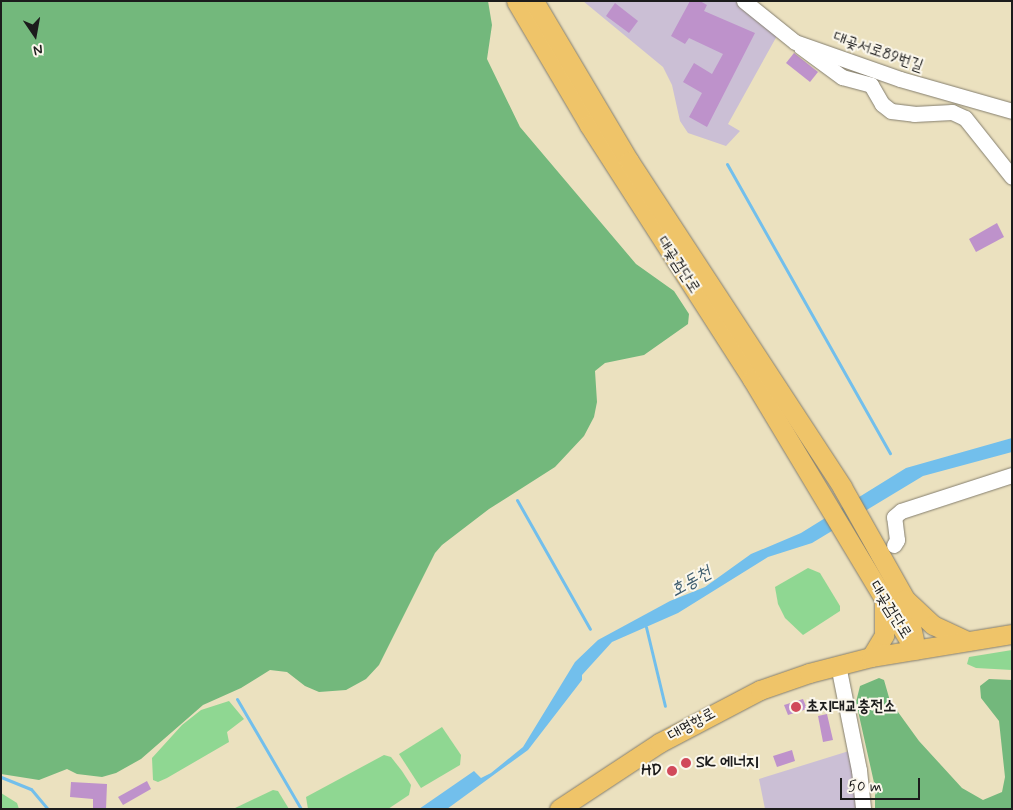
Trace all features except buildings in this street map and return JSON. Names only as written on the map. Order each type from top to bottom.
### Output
[{"type":"main road","name":"대곶검단로","points":[[516,1],[589,126],[824,499],[884,602],[916,650]]},
{"type":"main road","name":"대곶검단로","points":[[534,1],[629,161],[842,487],[906,599],[916,650]]},
{"type":"main road","points":[[906,599],[933,625],[970,642]]},
{"type":"main road","points":[[871,657],[884,635],[884,602]]},
{"type":"main road","name":"대명항로","points":[[559,809],[711,714],[760,690],[838,665],[871,657],[1012,634]]},
{"type":"street","name":"대곶서로89번길","points":[[744,1],[795,42],[900,79],[1012,111]]},
{"type":"street","points":[[795,42],[842,77],[871,85],[882,104],[891,111],[914,114],[952,112],[965,118],[1012,177]]},
{"type":"street","points":[[894,546],[897,540],[894,517],[901,511],[1012,476]]},
{"type":"street","points":[[838,665],[859,770],[863,809]]},
{"type":"shaded area","points":[[583,1],[739,1],[778,34],[728,124],[740,131],[726,146],[688,133],[680,121],[672,85],[663,67]]},
{"type":"shaded area","points":[[849,751],[858,809],[765,809],[759,779]]},
{"type":"green space","points":[[1,1],[488,1],[492,25],[487,59],[520,127],[636,264],[674,291],[689,314],[688,324],[644,355],[605,363],[595,371],[597,402],[594,417],[584,436],[555,467],[489,509],[442,545],[435,553],[379,665],[366,679],[346,690],[319,692],[305,686],[287,672],[270,670],[241,688],[203,705],[141,759],[116,773],[102,777],[77,774],[67,769],[39,780],[1,774]]},
{"type":"green space","points":[[808,568],[820,573],[840,606],[840,611],[803,635],[785,618],[778,604],[775,587]]},
{"type":"green space","points":[[1012,650],[1012,670],[976,668],[967,664],[969,657]]},
{"type":"green space","points":[[879,678],[884,680],[890,701],[919,741],[962,788],[983,800],[1002,792],[1005,777],[999,721],[981,698],[980,686],[989,679],[1012,680],[1012,809],[875,809],[875,787],[856,702],[860,686]]},
{"type":"green space","points":[[229,701],[244,719],[227,732],[229,742],[167,778],[158,782],[153,780],[152,758],[182,725],[201,710]]},
{"type":"green space","points":[[442,727],[461,755],[460,765],[421,788],[399,754]]},
{"type":"green space","points":[[384,755],[391,757],[411,785],[409,795],[388,809],[308,809],[306,797]]},
{"type":"green space","points":[[273,790],[278,791],[289,809],[233,809]]},
{"type":"green space","points":[[1,793],[17,803],[19,809],[1,809]]},
{"type":"water","points":[[1012,438],[1012,452],[923,476],[812,543],[768,557],[678,613],[612,642],[582,675],[582,680],[528,750],[447,809],[419,809],[474,771],[481,778],[491,773],[523,747],[575,662],[598,640],[670,601],[705,587],[751,554],[801,533],[906,468]]},
{"type":"waterway","points":[[727,164],[890,453]]},
{"type":"waterway","points":[[517,500],[590,629]]},
{"type":"waterway","points":[[646,627],[665,706]]},
{"type":"waterway","points":[[237,699],[301,809]]},
{"type":"waterway","points":[[1,777],[31,789],[48,809]]},
{"type":"place","name":"초지대교충전소","points":[[796,707]]},
{"type":"place","name":"SK 에너지","points":[[686,763]]},
{"type":"place","name":"HD","points":[[672,771]]},
{"type":"water label","name":"호동천","points":[[691,582]]}]
